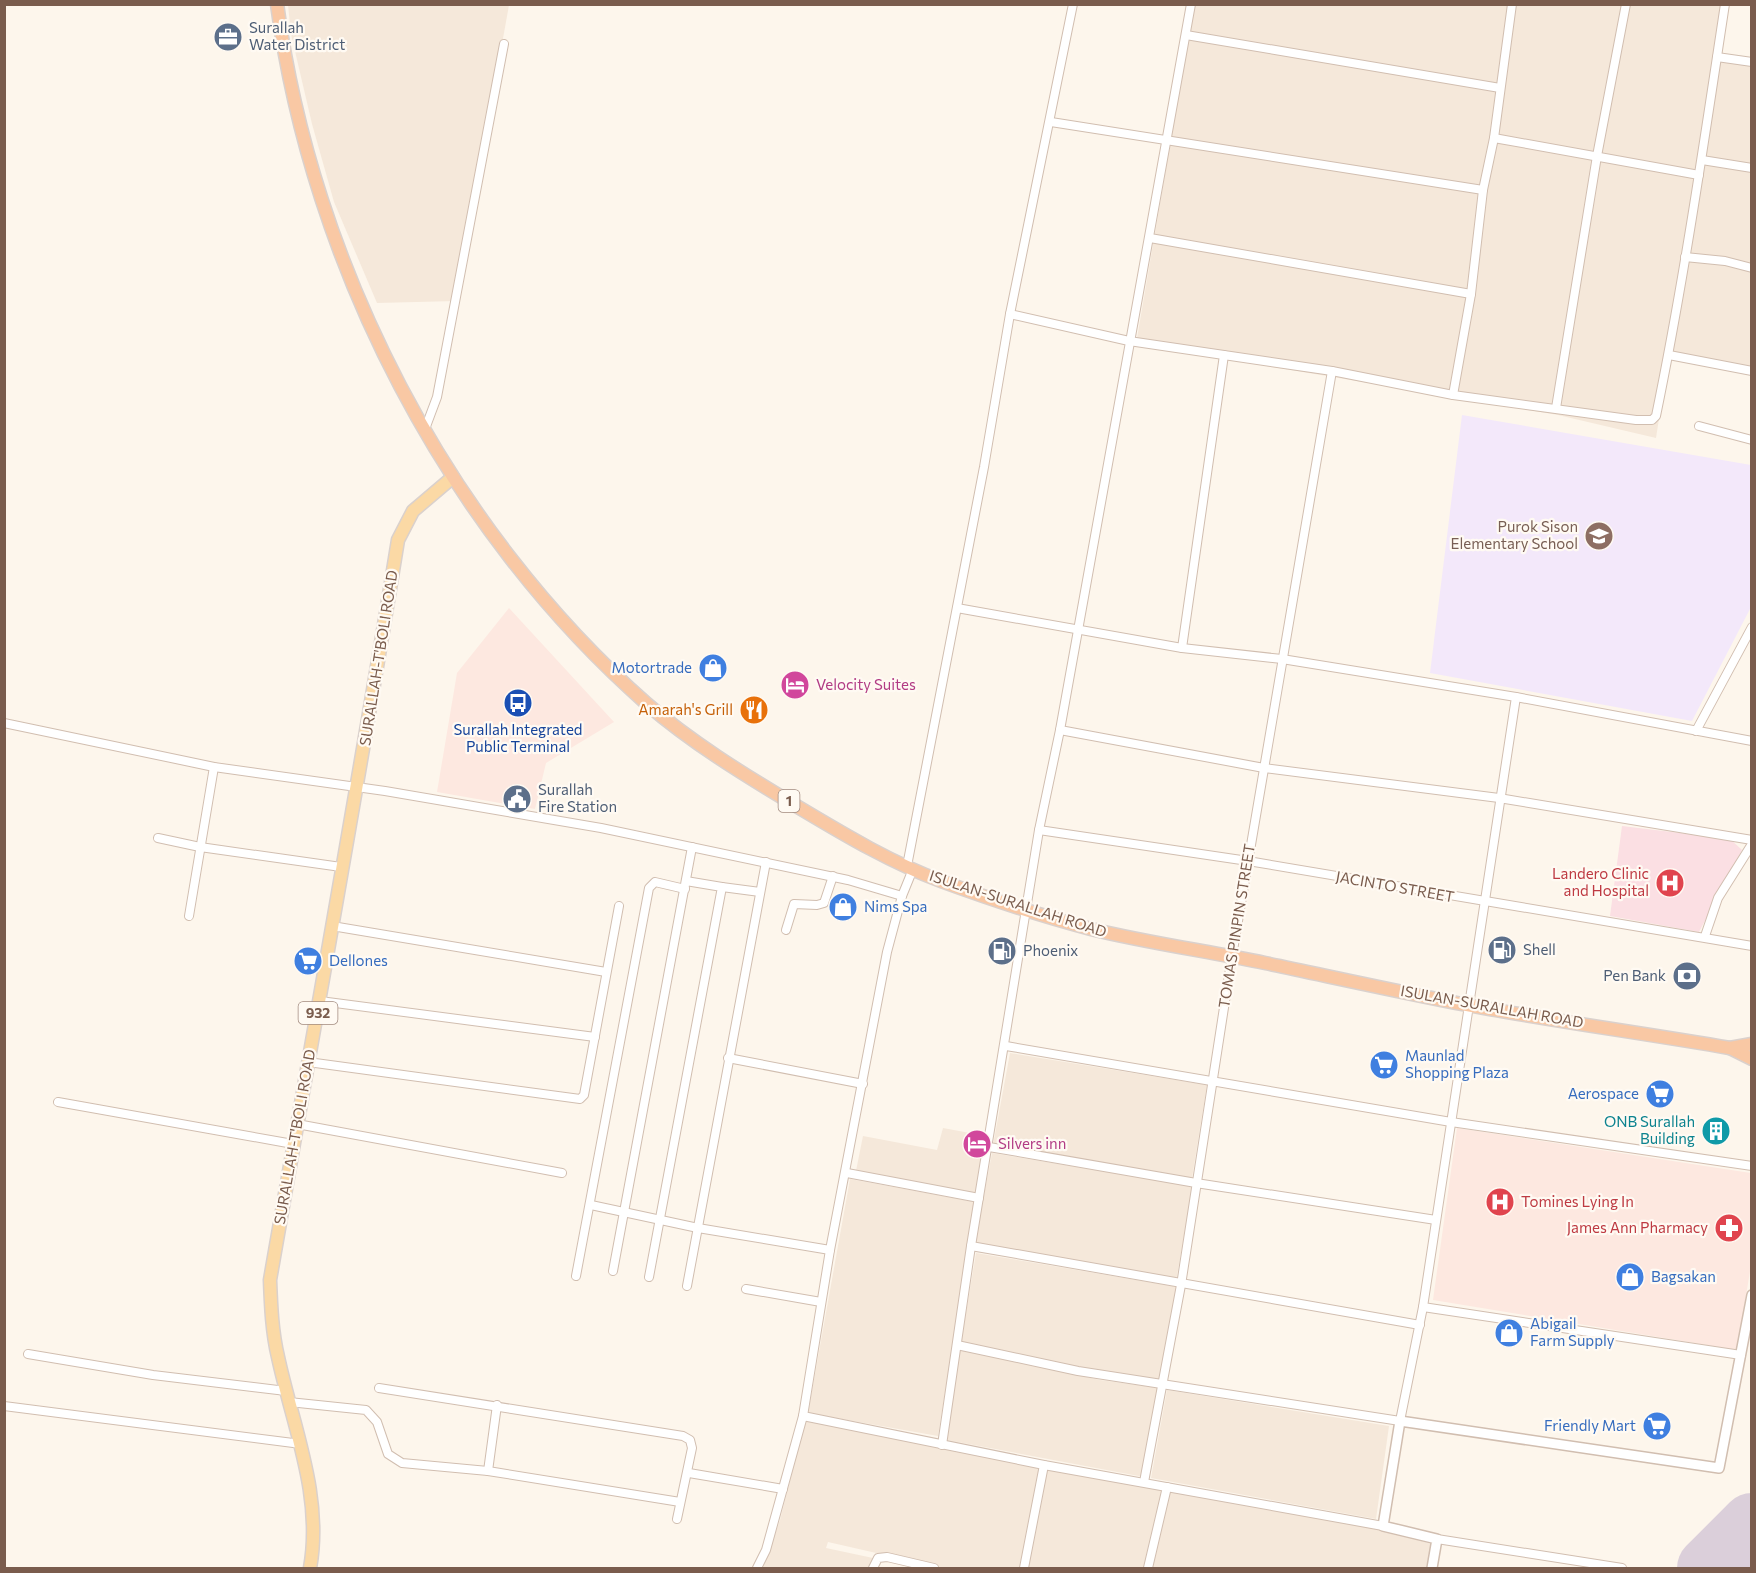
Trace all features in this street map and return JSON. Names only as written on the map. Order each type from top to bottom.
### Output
[{"type":"highway","name":"ISULAN-SURALLAH ROAD","points":[[277,4],[301,127],[324,206],[354,286],[425,429],[453,477],[535,592],[648,705],[734,768],[834,829],[910,868],[1027,910],[1128,938],[1232,956],[1469,1005],[1730,1048],[1752,1059]]},
{"type":"highway","name":"ISULAN-SURALLAH ROAD","points":[[1730,1048],[1752,1044]]},
{"type":"main road","name":"SURALLAH-T'BOLI ROAD","points":[[310,1569],[314,1529],[311,1494],[301,1444],[287,1396],[271,1314],[270,1280],[320,1001],[341,867],[358,788],[398,540],[413,511],[453,477]]},
{"type":"street","points":[[757,1569],[766,1551],[803,1416],[830,1250],[847,1173],[887,952],[910,868],[1010,314],[1051,122],[1073,4]]},
{"type":"street","points":[[942,1445],[971,1246],[1006,1046],[1039,830],[1060,730],[1191,4]]},
{"type":"street","points":[[1453,395],[1471,294],[1483,190],[1494,138],[1512,4]]},
{"type":"street","points":[[1556,408],[1597,156],[1626,4]]},
{"type":"street","points":[[1010,314],[1130,341],[1332,371],[1453,395],[1636,420],[1652,420],[1656,416],[1669,355],[1702,160],[1725,4]]},
{"type":"street","points":[[1186,36],[1500,88]]},
{"type":"street","points":[[425,429],[437,397],[504,44]]},
{"type":"street","points":[[1717,57],[1752,62]]},
{"type":"street","points":[[1051,122],[1483,190]]},
{"type":"street","points":[[1494,138],[1699,175]]},
{"type":"street","points":[[1702,160],[1752,168]]},
{"type":"street","points":[[1150,238],[1471,294]]},
{"type":"street","points":[[1685,257],[1725,261],[1752,268]]},
{"type":"street","points":[[1182,648],[1224,355]]},
{"type":"street","points":[[1669,355],[1752,370]]},
{"type":"street","name":"TOMAS PINPIN STREET","points":[[1144,1482],[1181,1285],[1232,956],[1332,371]]},
{"type":"street","points":[[1699,426],[1752,440]]},
{"type":"street","points":[[957,608],[1182,648],[1282,659],[1516,697],[1752,741]]},
{"type":"street","points":[[1696,731],[1752,627]]},
{"type":"street","points":[[1383,1526],[1400,1420],[1423,1307],[1516,697]]},
{"type":"street","points":[[4,723],[214,767],[578,824],[833,876],[902,896]]},
{"type":"street","points":[[1060,730],[1264,768],[1499,798],[1752,840]]},
{"type":"street","points":[[189,916],[214,767]]},
{"type":"street","name":"JACINTO STREET","points":[[1039,830],[1248,861],[1485,903],[1705,936],[1752,946]]},
{"type":"street","points":[[158,838],[200,847],[341,867]]},
{"type":"street","points":[[1705,936],[1718,898],[1752,844]]},
{"type":"street","points":[[613,1271],[626,1214],[692,847]]},
{"type":"street","points":[[687,1286],[766,862]]},
{"type":"street","points":[[786,930],[794,904],[824,903],[833,876]]},
{"type":"street","points":[[576,1276],[649,888],[655,882],[760,892]]},
{"type":"street","points":[[649,1277],[723,887]]},
{"type":"street","points":[[308,1062],[578,1100],[584,1095],[619,906]]},
{"type":"street","points":[[332,926],[606,972]]},
{"type":"street","points":[[320,1001],[595,1037]]},
{"type":"street","points":[[1006,1046],[1451,1122],[1752,1166]]},
{"type":"street","points":[[728,1058],[863,1084]]},
{"type":"street","points":[[58,1102],[293,1144]]},
{"type":"street","points":[[297,1124],[562,1173]]},
{"type":"street","points":[[989,1147],[1196,1183],[1436,1220]]},
{"type":"street","points":[[847,1173],[979,1198]]},
{"type":"street","points":[[591,1205],[660,1221],[830,1250]]},
{"type":"street","points":[[971,1246],[1181,1285],[1420,1325]]},
{"type":"street","points":[[746,1289],[821,1302]]},
{"type":"street","points":[[957,1345],[1078,1371],[1162,1385],[1719,1468],[1749,1324],[1752,1295]]},
{"type":"street","points":[[1423,1307],[1742,1355]]},
{"type":"street","points":[[28,1354],[366,1410],[376,1422],[388,1454],[396,1461],[488,1471],[680,1502]]},
{"type":"street","points":[[379,1388],[683,1436],[690,1440],[692,1448],[689,1473],[677,1519]]},
{"type":"street","points":[[488,1471],[497,1405]]},
{"type":"street","points":[[4,1406],[301,1444]]},
{"type":"street","points":[[803,1416],[1044,1465],[1383,1526],[1437,1539],[1622,1569]]},
{"type":"street","points":[[1024,1569],[1044,1465]]},
{"type":"street","points":[[689,1473],[783,1489]]},
{"type":"street","points":[[1148,1569],[1167,1487]]},
{"type":"street","points":[[1432,1569],[1437,1539]]},
{"type":"street","points":[[873,1569],[878,1558],[886,1557],[934,1569]]},
{"type":"shaded area","points":[[288,5],[509,5],[456,301],[377,303],[334,202],[312,124],[291,34]]},
{"type":"shaded area","points":[[1194,5],[1728,5],[1718,58],[1751,63],[1751,372],[1669,355],[1656,438],[1558,415],[1136,344]]},
{"type":"shaded area","name":"Purok Sison Elementary School","points":[[1462,415],[1751,465],[1751,607],[1692,721],[1430,673]]},
{"type":"shaded area","points":[[509,608],[614,722],[546,763],[535,809],[437,792],[457,673]]},
{"type":"shaded area","name":"Landero Clinic and Hospital","points":[[1622,826],[1730,839],[1742,850],[1699,932],[1610,916]]},
{"type":"shaded area","points":[[1010,1053],[1207,1085],[1192,1178],[993,1145]]},
{"type":"shaded area","points":[[943,1128],[986,1136],[975,1194],[856,1171],[863,1136],[937,1150]]},
{"type":"shaded area","points":[[1457,1128],[1751,1173],[1751,1265],[1737,1350],[1433,1300]]},
{"type":"shaded area","points":[[992,1153],[1193,1186],[1176,1281],[975,1243]]},
{"type":"shaded area","points":[[850,1179],[975,1202],[938,1436],[808,1413]]},
{"type":"shaded area","points":[[976,1253],[1178,1287],[1162,1380],[1100,1371],[961,1343]]},
{"type":"shaded area","points":[[960,1349],[1100,1380],[1159,1388],[1144,1477],[947,1440]]},
{"type":"shaded area","points":[[1167,1390],[1389,1426],[1376,1519],[1151,1478]]},
{"type":"shaded area","points":[[805,1421],[1041,1464],[1022,1568],[942,1568],[828,1542],[826,1548],[873,1558],[871,1568],[763,1568],[780,1520]]},
{"type":"shaded area","points":[[1048,1465],[1164,1488],[1145,1568],[1028,1568]]},
{"type":"shaded area","points":[[1170,1490],[1388,1530],[1431,1544],[1426,1568],[1152,1568]]},
{"type":"runway","points":[[1708,1568],[1752,1524]]},
{"type":"place","name":"Surallah Water District","points":[[228,37]]},
{"type":"place","name":"Purok Sison Elementary School","points":[[1599,536]]},
{"type":"place","name":"Motortrade","points":[[713,668]]},
{"type":"place","name":"Velocity Suites","points":[[795,685]]},
{"type":"place","name":"Surallah Integrated Public Terminal","points":[[518,703]]},
{"type":"place","name":"Amarah's Grill","points":[[754,710]]},
{"type":"place","name":"Surallah Fire Station","points":[[517,799]]},
{"type":"place","name":"Landero Clinic and Hospital","points":[[1670,883]]},
{"type":"place","name":"Nims Spa","points":[[843,907]]},
{"type":"place","name":"Shell","points":[[1502,950]]},
{"type":"place","name":"Phoenix","points":[[1002,951]]},
{"type":"place","name":"Dellones","points":[[308,961]]},
{"type":"place","name":"Pen Bank","points":[[1687,976]]},
{"type":"place","name":"Maunlad Shopping Plaza","points":[[1384,1065]]},
{"type":"place","name":"Aerospace","points":[[1660,1094]]},
{"type":"place","name":"ONB Surallah Building","points":[[1716,1131]]},
{"type":"place","name":"Silvers inn","points":[[977,1144]]},
{"type":"place","name":"Tomines Lying In","points":[[1500,1202]]},
{"type":"place","name":"James Ann Pharmacy","points":[[1729,1228]]},
{"type":"place","name":"Bagsakan","points":[[1630,1277]]},
{"type":"place","name":"Abigail Farm Supply","points":[[1509,1333]]},
{"type":"place","name":"Friendly Mart","points":[[1657,1426]]}]
